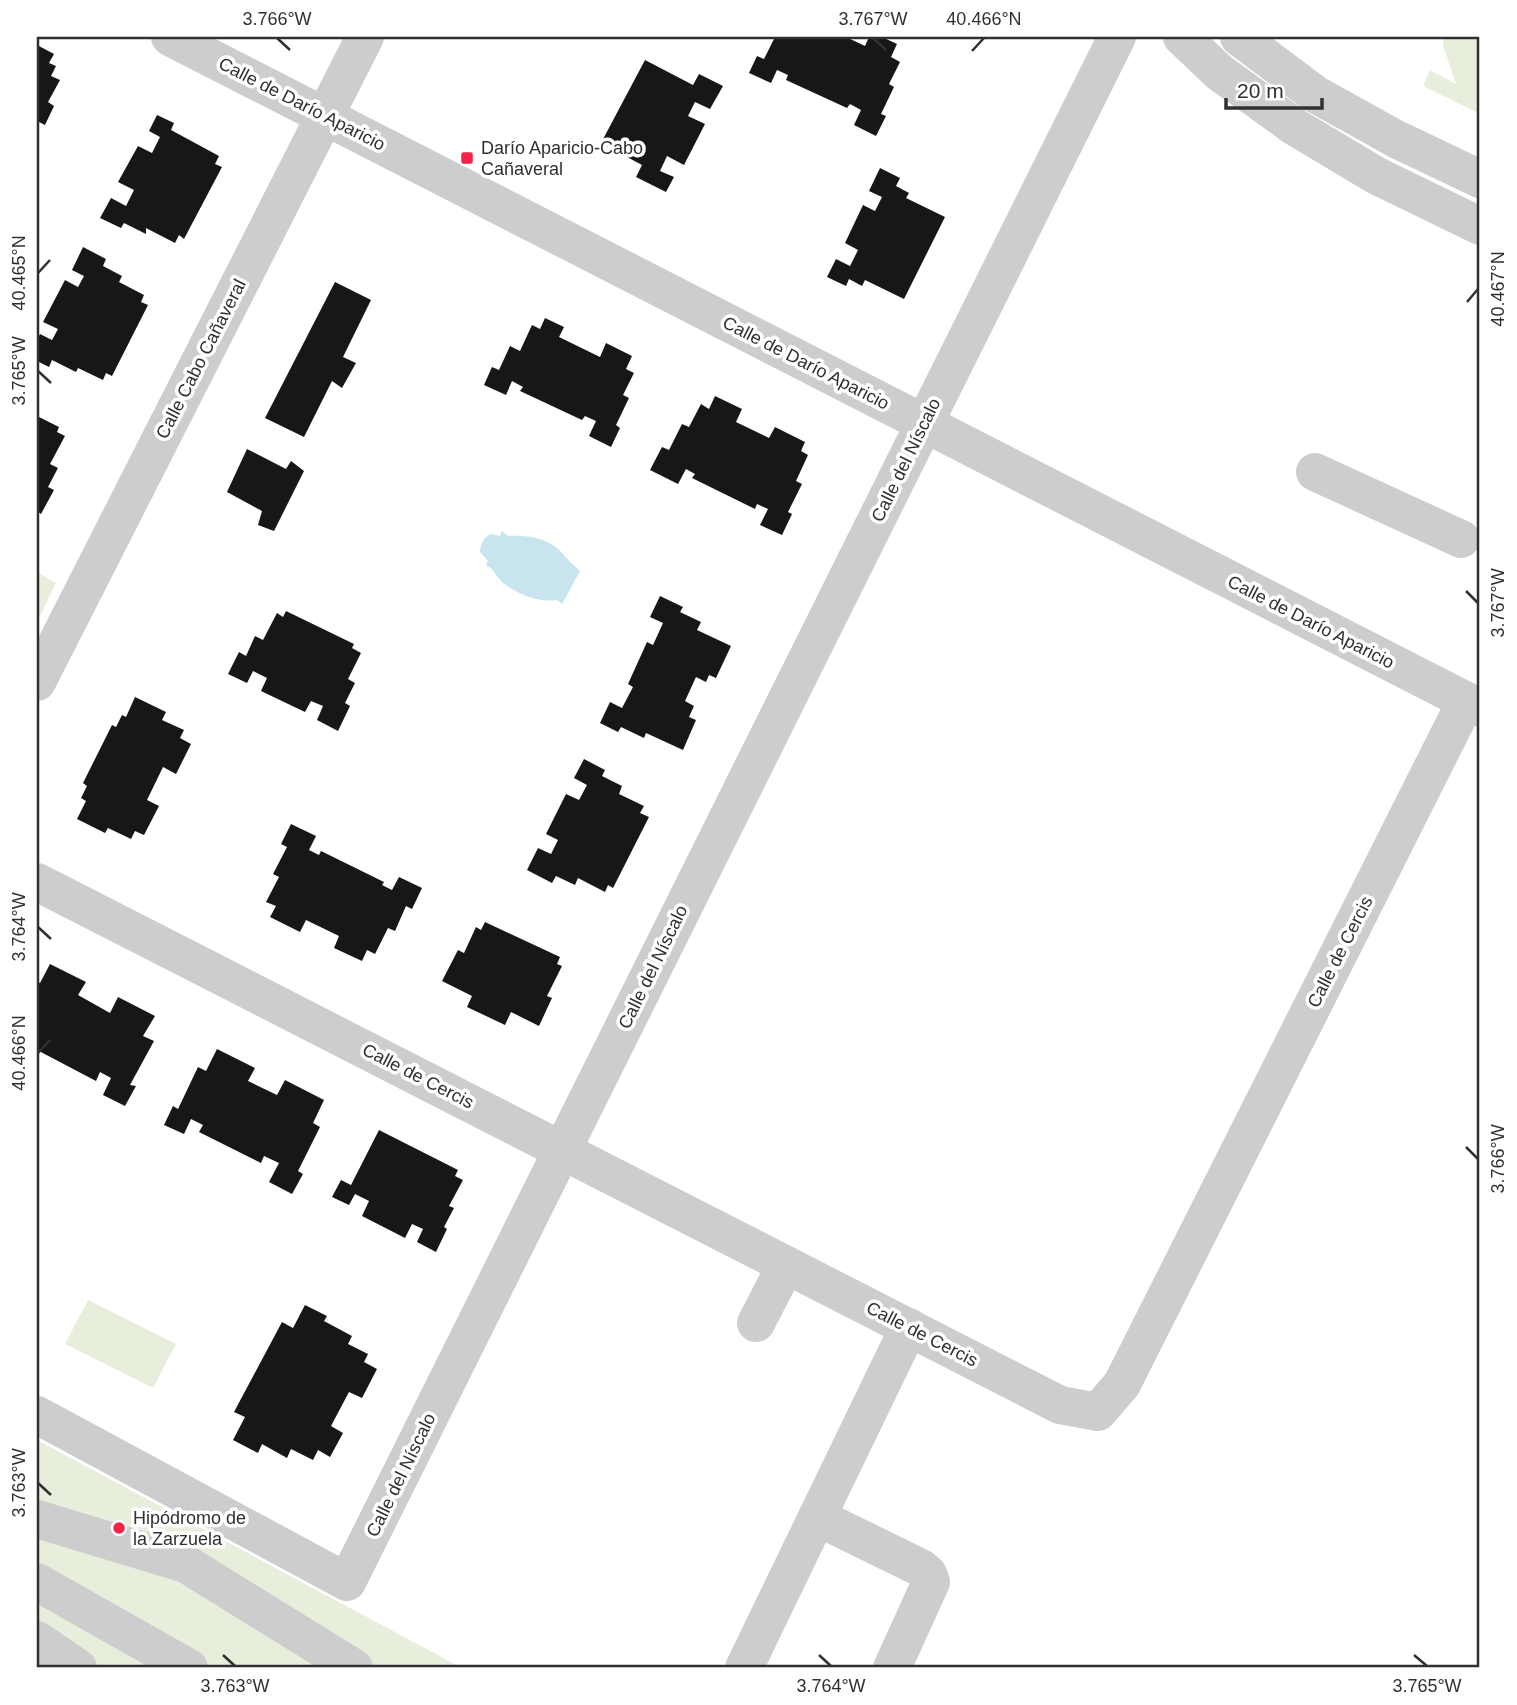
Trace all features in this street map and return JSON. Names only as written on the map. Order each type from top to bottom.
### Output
[{"type":"street","name":"Calle de Darío Aparicio","points":[[170,37],[1473,705]]},
{"type":"street","name":"Calle Cabo Cañaveral","points":[[37,682],[365,37]]},
{"type":"street","name":"Calle del Níscalo","points":[[37,1415],[347,1582],[1117,37]]},
{"type":"street","points":[[1182,37],[1220,72],[1295,127],[1377,176],[1480,226]]},
{"type":"street","points":[[1239,37],[1315,94],[1396,139],[1480,179]]},
{"type":"street","points":[[1315,472],[1461,539]]},
{"type":"street","name":"Calle de Cercis","points":[[37,882],[1060,1405],[1098,1412],[1122,1384],[1473,705]]},
{"type":"street","points":[[756,1323],[786,1265]]},
{"type":"street","points":[[744,1668],[909,1327]]},
{"type":"street","points":[[817,1517],[921,1568],[928,1574],[931,1582],[892,1668]]},
{"type":"street","points":[[37,1519],[186,1564],[354,1668]]},
{"type":"street","points":[[37,1582],[189,1668]]},
{"type":"street","points":[[37,1640],[78,1668]]},
{"type":"green space","points":[[1443,37],[1480,37],[1480,114],[1423,86],[1430,70],[1456,84],[1443,45]]},
{"type":"green space","points":[[37,572],[56,583],[37,622]]},
{"type":"green space","points":[[88,1300],[176,1344],[153,1388],[65,1344]]},
{"type":"green space","name":"Hipódromo de la Zarzuela","points":[[37,1440],[462,1668],[37,1668]]},
{"type":"water","points":[[502,531],[508,536],[530,537],[552,544],[580,571],[562,604],[557,600],[528,597],[514,590],[486,565],[488,561],[480,552],[483,541],[491,534],[500,536]]},
{"type":"building","points":[[775,37],[846,37],[865,46],[869,37],[882,37],[897,44],[891,57],[900,62],[889,84],[894,87],[881,114],[886,116],[876,136],[854,125],[861,110],[850,104],[847,108],[786,80],[788,75],[777,70],[771,83],[749,73],[757,56],[764,59]]},
{"type":"building","points":[[37,45],[54,54],[49,63],[56,66],[51,76],[60,80],[48,102],[54,106],[45,125],[37,121]]},
{"type":"building","points":[[645,60],[693,85],[699,74],[723,86],[710,109],[695,102],[688,116],[705,124],[684,165],[667,156],[660,171],[674,177],[666,192],[636,177],[642,165],[601,143]]},
{"type":"building","points":[[157,115],[174,123],[171,130],[219,156],[215,164],[222,167],[184,239],[179,235],[175,243],[146,228],[146,234],[124,223],[121,228],[100,218],[111,198],[126,206],[134,190],[118,182],[138,146],[152,153],[160,137],[149,131]]},
{"type":"building","points":[[880,168],[900,178],[896,186],[909,193],[906,198],[945,217],[904,299],[865,280],[862,286],[849,279],[846,286],[827,277],[836,259],[850,266],[858,250],[845,243],[863,205],[875,211],[882,197],[869,191]]},
{"type":"building","points":[[83,247],[106,259],[103,266],[122,276],[119,282],[144,295],[141,302],[148,305],[112,376],[106,373],[103,380],[78,368],[76,372],[52,360],[49,367],[37,361],[37,340],[40,334],[52,340],[58,329],[43,322],[65,280],[78,287],[84,276],[72,270]]},
{"type":"building","points":[[335,282],[371,300],[343,357],[356,363],[342,388],[332,381],[304,437],[265,418]]},
{"type":"building","points":[[545,318],[564,327],[559,337],[600,357],[606,343],[632,356],[626,369],[634,373],[623,395],[629,398],[616,425],[620,428],[611,447],[589,436],[596,421],[585,416],[582,420],[520,391],[523,387],[512,381],[506,395],[484,385],[492,367],[499,370],[510,346],[520,351],[532,325],[540,329]]},
{"type":"building","points":[[715,396],[742,409],[736,422],[769,438],[775,427],[805,442],[801,451],[808,455],[796,481],[802,484],[788,512],[792,514],[782,535],[760,525],[768,509],[757,504],[755,509],[692,478],[695,474],[686,469],[678,484],[650,470],[662,447],[669,450],[682,424],[689,427],[701,404],[709,409]]},
{"type":"building","points":[[37,416],[59,427],[57,432],[65,436],[50,464],[58,468],[48,487],[54,490],[41,514],[37,511]]},
{"type":"building","points":[[247,449],[286,469],[291,461],[304,471],[274,531],[258,525],[262,511],[227,492]]},
{"type":"building","points":[[660,596],[683,607],[680,612],[701,622],[697,630],[731,646],[716,678],[709,675],[706,682],[696,677],[685,701],[694,706],[689,717],[696,720],[683,750],[646,733],[644,738],[621,727],[618,732],[600,723],[610,702],[622,708],[633,687],[628,684],[647,642],[653,645],[663,623],[650,617]]},
{"type":"building","points":[[286,611],[354,644],[352,648],[361,653],[348,679],[355,683],[345,703],[350,706],[338,731],[317,720],[323,706],[311,701],[305,712],[261,691],[267,678],[253,671],[247,683],[228,674],[239,652],[246,656],[255,636],[263,640],[277,613],[283,617]]},
{"type":"building","points":[[135,697],[166,712],[162,720],[184,730],[180,738],[191,744],[176,774],[163,767],[147,800],[159,806],[144,835],[135,831],[131,839],[108,828],[105,833],[77,819],[86,801],[81,798],[87,786],[83,783],[112,725],[116,727],[122,715],[126,717]]},
{"type":"building","points":[[584,759],[605,770],[602,776],[622,786],[619,794],[644,806],[640,813],[649,817],[613,888],[608,885],[605,892],[578,878],[575,885],[556,876],[552,883],[527,870],[538,848],[551,854],[558,840],[546,834],[566,794],[579,800],[587,785],[574,778]]},
{"type":"building","points":[[291,824],[316,836],[309,850],[319,855],[321,851],[384,882],[382,885],[392,890],[399,877],[422,888],[412,909],[406,906],[395,931],[388,928],[375,954],[367,950],[362,961],[334,948],[339,936],[306,920],[300,932],[270,917],[276,906],[266,902],[279,877],[273,874],[287,847],[281,844]]},
{"type":"building","points":[[485,922],[560,957],[557,964],[562,966],[547,996],[552,998],[539,1026],[511,1012],[505,1025],[467,1007],[472,996],[442,981],[458,950],[464,953],[476,927],[481,930]]},
{"type":"building","points":[[50,964],[86,982],[78,995],[110,1013],[118,997],[155,1016],[143,1036],[154,1041],[130,1085],[136,1086],[125,1106],[103,1095],[111,1078],[100,1072],[96,1081],[37,1050],[37,982],[40,983]]},
{"type":"building","points":[[217,1049],[255,1068],[248,1081],[277,1095],[285,1080],[324,1100],[313,1123],[320,1127],[298,1171],[303,1174],[292,1194],[269,1182],[279,1163],[264,1156],[261,1163],[199,1132],[203,1125],[191,1119],[184,1134],[164,1125],[173,1106],[178,1109],[198,1067],[206,1071]]},
{"type":"building","points":[[379,1130],[458,1170],[455,1176],[463,1180],[449,1206],[454,1208],[436,1252],[417,1242],[423,1229],[412,1224],[405,1238],[362,1216],[369,1201],[355,1194],[349,1205],[332,1197],[341,1180],[351,1185]]},
{"type":"building","points":[[305,1305],[327,1316],[324,1321],[352,1336],[348,1344],[368,1354],[364,1362],[377,1369],[362,1398],[349,1392],[331,1426],[343,1433],[330,1457],[318,1450],[313,1460],[291,1449],[287,1458],[262,1444],[258,1453],[233,1440],[245,1417],[234,1412],[282,1322],[293,1328]]},
{"type":"place","name":"Darío Aparicio-Cabo Cañaveral","points":[[467,158]]},
{"type":"place","name":"Hipódromo de la Zarzuela","points":[[119,1528]]}]
